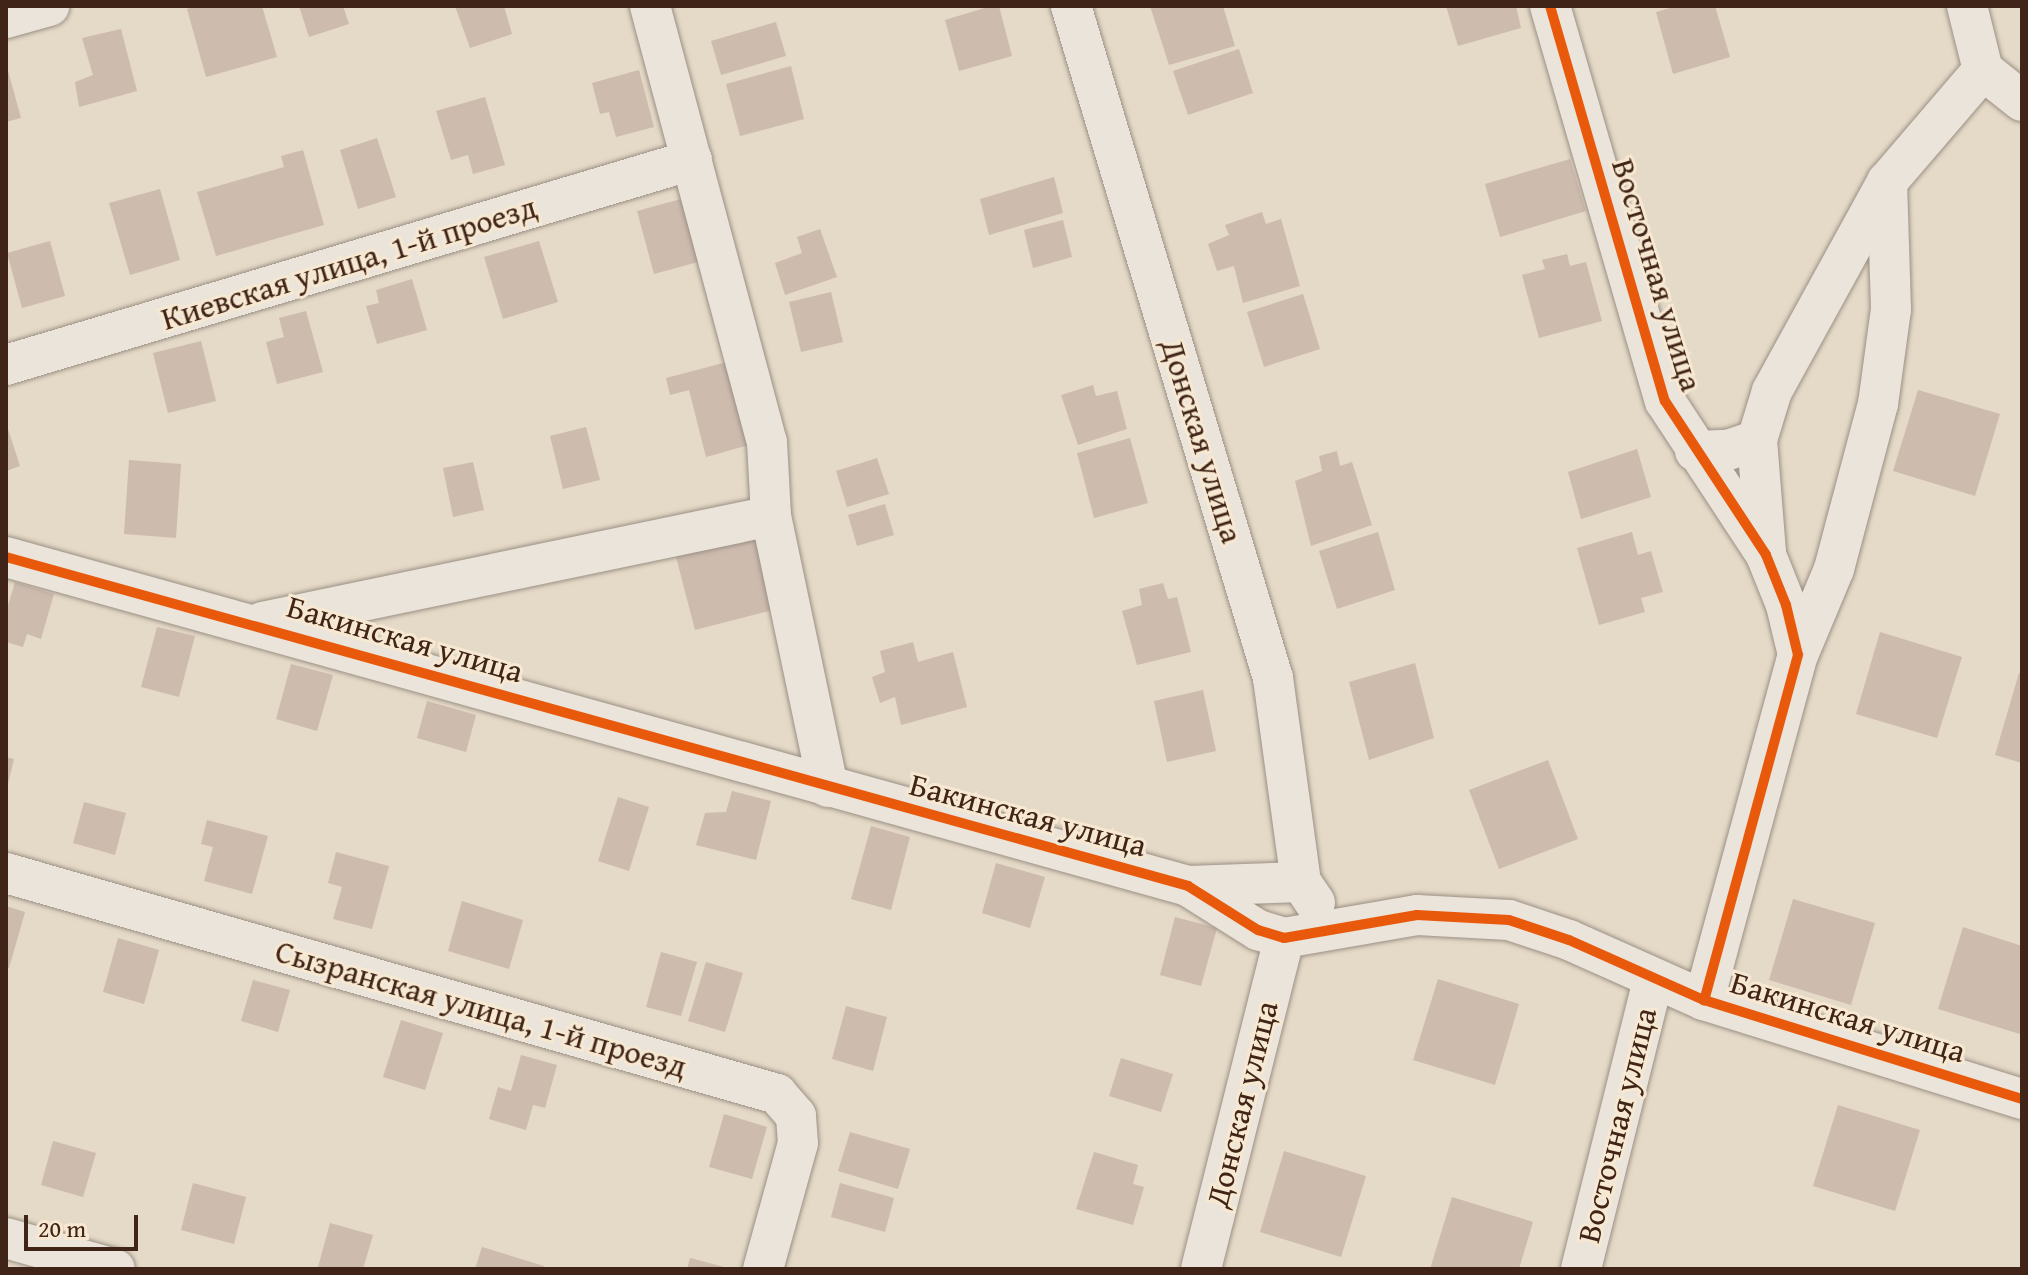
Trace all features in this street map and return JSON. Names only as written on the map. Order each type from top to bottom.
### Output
[{"type":"street","points":[[6,18],[49,6]]},
{"type":"street","points":[[650,6],[767,442],[771,516],[828,787]]},
{"type":"street","name":"Донская улица","points":[[1071,6],[1273,678],[1301,882]]},
{"type":"street","name":"Восточная улица","points":[[1550,6],[1665,401],[1766,555],[1786,605],[1798,655],[1704,1000]]},
{"type":"street","points":[[1967,6],[1983,70],[2022,101]]},
{"type":"street","points":[[1766,555],[1757,440],[1772,391],[1887,182],[1983,70]]},
{"type":"street","name":"Киевская улица, 1-й проезд","points":[[6,365],[692,160]]},
{"type":"street","points":[[1798,655],[1834,569],[1878,404],[1891,309],[1887,182]]},
{"type":"street","points":[[1695,451],[1728,450],[1757,440]]},
{"type":"street","name":"Бакинская улица","points":[[254,623],[771,516]]},
{"type":"street","name":"Бакинская улица","points":[[6,557],[254,623],[1188,886],[1258,930],[1284,938],[1417,915],[1509,920],[1569,940],[1653,981],[1704,1000],[2022,1099]]},
{"type":"street","name":"Сызранская улица, 1-й проезд","points":[[6,873],[777,1094],[796,1116],[798,1143],[763,1269]]},
{"type":"street","points":[[1188,886],[1301,882],[1333,929]]},
{"type":"street","name":"Донская улица","points":[[1201,1269],[1284,938]]},
{"type":"street","name":"Восточная улица","points":[[1581,1269],[1653,981]]},
{"type":"street","points":[[6,1238],[115,1269]]},
{"type":"building","points":[[197,6],[262,6],[277,57],[206,77],[187,9]]},
{"type":"building","points":[[299,6],[343,6],[349,24],[309,37]]},
{"type":"building","points":[[455,6],[504,6],[512,34],[470,48]]},
{"type":"building","points":[[999,6],[1012,56],[959,71],[945,20]]},
{"type":"building","points":[[1150,6],[1223,6],[1235,46],[1169,65]]},
{"type":"building","points":[[1446,6],[1516,6],[1521,28],[1458,46]]},
{"type":"building","points":[[1677,6],[1715,6],[1730,57],[1673,74],[1656,12]]},
{"type":"building","points":[[776,22],[786,56],[721,75],[711,41]]},
{"type":"building","points":[[121,29],[137,91],[79,107],[75,82],[93,75],[82,38]]},
{"type":"building","points":[[1239,49],[1253,93],[1188,115],[1173,71]]},
{"type":"building","points":[[791,66],[804,119],[740,136],[726,84]]},
{"type":"building","points":[[6,68],[21,118],[6,122]]},
{"type":"building","points":[[639,70],[654,127],[616,137],[609,112],[600,114],[592,83]]},
{"type":"building","points":[[485,97],[505,165],[473,174],[468,155],[451,160],[436,111]]},
{"type":"building","points":[[377,138],[396,197],[358,209],[340,150]]},
{"type":"building","points":[[303,150],[324,225],[216,256],[197,192],[284,167],[281,156]]},
{"type":"building","points":[[1570,159],[1586,211],[1500,237],[1485,184]]},
{"type":"building","points":[[1054,177],[1063,213],[989,235],[980,199]]},
{"type":"building","points":[[160,189],[180,260],[130,275],[109,203]]},
{"type":"building","points":[[681,199],[698,262],[654,274],[637,211]]},
{"type":"building","points":[[1262,212],[1266,224],[1281,219],[1300,286],[1243,303],[1234,266],[1217,271],[1208,244],[1229,235],[1225,225]]},
{"type":"building","points":[[1063,220],[1072,257],[1033,268],[1024,230]]},
{"type":"building","points":[[820,229],[837,277],[785,295],[775,263],[802,253],[797,237]]},
{"type":"building","points":[[50,241],[65,296],[22,308],[7,253]]},
{"type":"building","points":[[539,241],[558,302],[503,319],[484,257]]},
{"type":"building","points":[[1567,254],[1570,266],[1586,262],[1602,321],[1539,338],[1522,275],[1545,269],[1542,260]]},
{"type":"building","points":[[412,279],[427,330],[377,344],[366,306],[379,303],[376,290]]},
{"type":"building","points":[[831,292],[843,342],[801,352],[789,302]]},
{"type":"building","points":[[1303,294],[1320,349],[1264,367],[1247,312]]},
{"type":"building","points":[[306,311],[323,372],[277,384],[266,342],[284,337],[279,318]]},
{"type":"building","points":[[201,341],[216,401],[168,413],[153,353]]},
{"type":"building","points":[[727,362],[749,445],[706,457],[689,390],[670,395],[666,378]]},
{"type":"building","points":[[1093,385],[1096,396],[1117,391],[1127,429],[1078,445],[1061,395]]},
{"type":"building","points":[[1918,390],[2000,414],[1975,496],[1893,471]]},
{"type":"building","points":[[6,423],[20,466],[6,471]]},
{"type":"building","points":[[586,427],[600,480],[563,489],[550,436]]},
{"type":"building","points":[[1130,438],[1148,503],[1094,518],[1077,453]]},
{"type":"building","points":[[1637,449],[1651,497],[1581,519],[1568,472]]},
{"type":"building","points":[[1337,451],[1340,466],[1352,462],[1372,525],[1311,546],[1295,481],[1322,471],[1319,456]]},
{"type":"building","points":[[877,458],[889,494],[847,507],[836,471]]},
{"type":"building","points":[[129,460],[181,464],[176,538],[124,534]]},
{"type":"building","points":[[473,462],[484,510],[453,517],[443,468]]},
{"type":"building","points":[[885,504],[894,535],[857,546],[848,515]]},
{"type":"building","points":[[1378,532],[1395,590],[1337,609],[1319,551]]},
{"type":"building","points":[[1632,532],[1638,555],[1651,551],[1663,592],[1641,598],[1645,612],[1599,625],[1577,548]]},
{"type":"building","points":[[754,536],[773,610],[695,630],[676,557]]},
{"type":"building","points":[[15,582],[54,594],[41,639],[27,634],[23,647],[6,642],[6,612]]},
{"type":"building","points":[[1163,583],[1168,599],[1177,597],[1191,652],[1137,665],[1122,611],[1142,605],[1139,589]]},
{"type":"building","points":[[157,627],[195,636],[179,697],[141,687]]},
{"type":"building","points":[[1880,632],[1962,657],[1937,738],[1856,714]]},
{"type":"building","points":[[913,642],[918,662],[953,652],[967,707],[901,725],[895,697],[880,703],[872,677],[885,672],[880,651]]},
{"type":"building","points":[[1415,663],[1434,738],[1369,760],[1349,682]]},
{"type":"building","points":[[291,664],[333,675],[317,731],[276,719]]},
{"type":"building","points":[[2019,673],[2022,674],[2022,763],[1995,755]]},
{"type":"building","points":[[1203,690],[1216,751],[1167,762],[1154,701]]},
{"type":"building","points":[[427,701],[476,715],[466,752],[417,738]]},
{"type":"building","points":[[6,757],[14,759],[7,788],[6,788]]},
{"type":"building","points":[[1548,760],[1578,839],[1499,869],[1469,790]]},
{"type":"building","points":[[732,791],[771,801],[756,860],[696,845],[705,813],[726,812]]},
{"type":"building","points":[[618,797],[649,807],[629,871],[598,861]]},
{"type":"building","points":[[84,802],[126,813],[115,855],[73,843]]},
{"type":"building","points":[[207,820],[268,836],[252,894],[204,881],[213,847],[201,844]]},
{"type":"building","points":[[871,826],[910,837],[891,910],[851,899]]},
{"type":"building","points":[[336,852],[389,866],[372,929],[333,919],[342,887],[328,883]]},
{"type":"building","points":[[996,863],[1045,877],[1030,928],[982,913]]},
{"type":"building","points":[[1793,899],[1875,923],[1851,1005],[1769,980]]},
{"type":"building","points":[[462,901],[523,920],[509,969],[448,951]]},
{"type":"building","points":[[6,906],[25,912],[9,968],[6,967]]},
{"type":"building","points":[[1175,917],[1217,928],[1201,986],[1160,975]]},
{"type":"building","points":[[1963,927],[2022,946],[2020,1034],[1938,1009]]},
{"type":"building","points":[[118,938],[159,950],[144,1004],[103,992]]},
{"type":"building","points":[[661,952],[697,962],[681,1016],[646,1007]]},
{"type":"building","points":[[706,962],[743,973],[725,1032],[688,1021]]},
{"type":"building","points":[[1438,979],[1519,1004],[1495,1085],[1413,1060]]},
{"type":"building","points":[[253,980],[290,990],[278,1032],[241,1021]]},
{"type":"building","points":[[846,1006],[887,1017],[873,1071],[832,1059]]},
{"type":"building","points":[[401,1020],[443,1033],[425,1090],[383,1077]]},
{"type":"building","points":[[521,1055],[557,1065],[545,1108],[533,1105],[526,1130],[489,1119],[498,1087],[511,1091]]},
{"type":"building","points":[[1121,1058],[1173,1074],[1161,1112],[1109,1096]]},
{"type":"building","points":[[1838,1105],[1920,1130],[1895,1211],[1813,1186]]},
{"type":"building","points":[[724,1114],[767,1127],[752,1179],[709,1167]]},
{"type":"building","points":[[850,1132],[910,1149],[898,1189],[838,1171]]},
{"type":"building","points":[[53,1141],[96,1153],[83,1197],[41,1185]]},
{"type":"building","points":[[1284,1151],[1366,1176],[1341,1257],[1260,1232]]},
{"type":"building","points":[[1094,1152],[1138,1165],[1133,1184],[1144,1187],[1133,1225],[1076,1209]]},
{"type":"building","points":[[193,1183],[246,1197],[234,1244],[181,1230]]},
{"type":"building","points":[[840,1183],[894,1198],[885,1232],[831,1217]]},
{"type":"building","points":[[1452,1197],[1533,1222],[1519,1269],[1430,1269]]},
{"type":"building","points":[[330,1223],[373,1235],[363,1269],[318,1267]]},
{"type":"building","points":[[482,1247],[544,1266],[543,1269],[475,1269]]},
{"type":"building","points":[[690,1258],[728,1268],[728,1269],[687,1269]]},
{"type":"cycle path","points":[[1550,6],[1665,401],[1766,555],[1786,605],[1798,655],[1704,1000]]},
{"type":"cycle path","points":[[6,557],[1188,886],[1258,930],[1284,938],[1417,915],[1509,920],[1569,940],[1704,1000],[2022,1099]]}]
